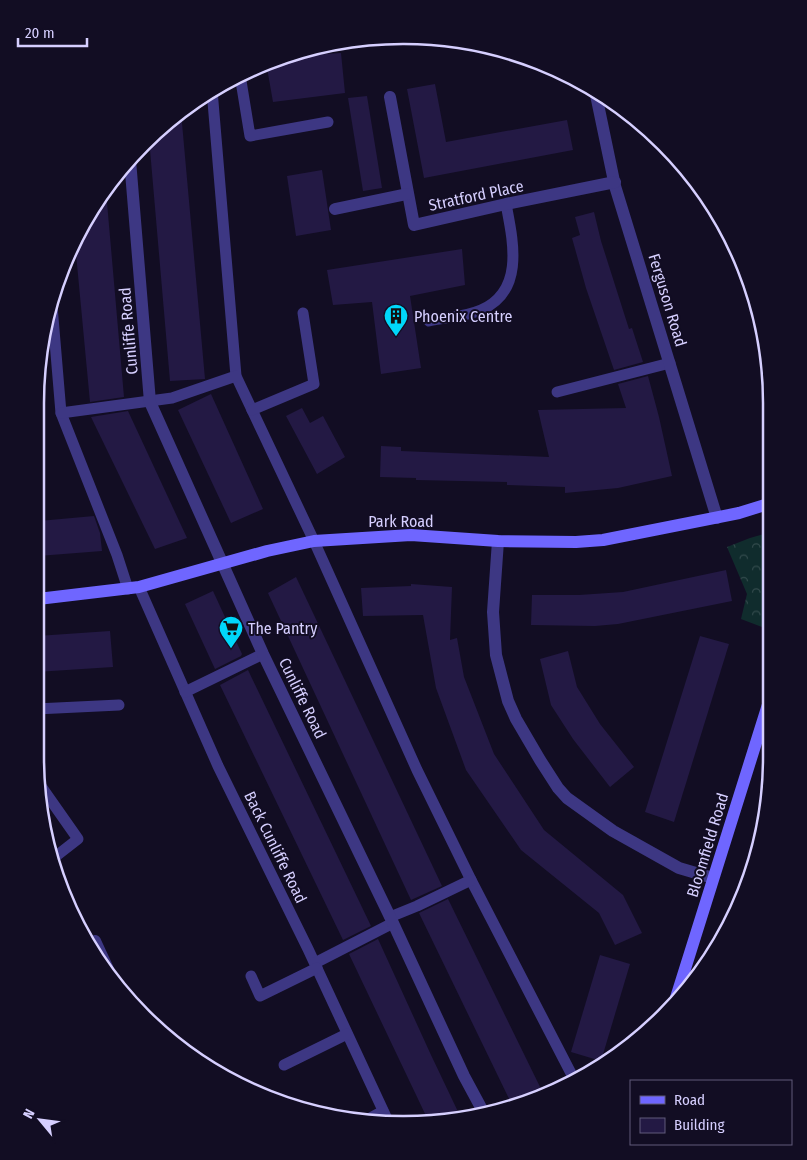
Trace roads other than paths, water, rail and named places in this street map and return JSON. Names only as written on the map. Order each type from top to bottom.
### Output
[{"type":"main road","name":"Park Road","points":[[44,598],[134,588],[267,551],[314,541],[411,535],[498,541],[576,542],[603,540],[717,518],[763,506]]},
{"type":"main road","name":"Bloomfield Road","points":[[679,988],[763,721]]},
{"type":"street","name":"Stratford Place","points":[[390,97],[414,225],[615,182]]},
{"type":"street","name":"Ferguson Road","points":[[597,101],[615,182],[717,518]]},
{"type":"street","name":"Cunliffe Road","points":[[131,169],[150,402],[263,654],[391,920],[460,1069],[481,1107]]},
{"type":"street","points":[[335,209],[407,194]]},
{"type":"street","points":[[498,541],[493,612],[496,655],[508,701],[516,719],[540,760],[558,788],[567,798],[605,826],[640,848],[679,868],[713,878]]},
{"type":"lane","points":[[241,83],[250,136],[328,122]]},
{"type":"lane","points":[[213,99],[236,376],[314,541],[417,770],[471,880],[572,1074]]},
{"type":"lane","points":[[429,321],[481,310],[493,303],[506,289],[511,277],[513,238],[506,204]]},
{"type":"lane","points":[[252,410],[314,384],[303,313]]},
{"type":"lane","name":"Back Cunliffe Road","points":[[53,322],[61,413],[117,555],[185,692],[218,766],[316,966],[386,1115]]},
{"type":"lane","points":[[558,392],[670,362]]},
{"type":"lane","points":[[61,413],[172,398],[236,376]]},
{"type":"lane","points":[[185,692],[263,654]]},
{"type":"lane","points":[[44,709],[119,705]]},
{"type":"lane","points":[[46,794],[78,839],[58,855]]},
{"type":"lane","points":[[251,976],[260,996],[316,966],[391,920],[471,880]]},
{"type":"lane","points":[[284,1064],[347,1034]]},
{"type":"place","name":"Phoenix Centre","points":[[396,337]]},
{"type":"place","name":"The Pantry","points":[[231,649]]}]
